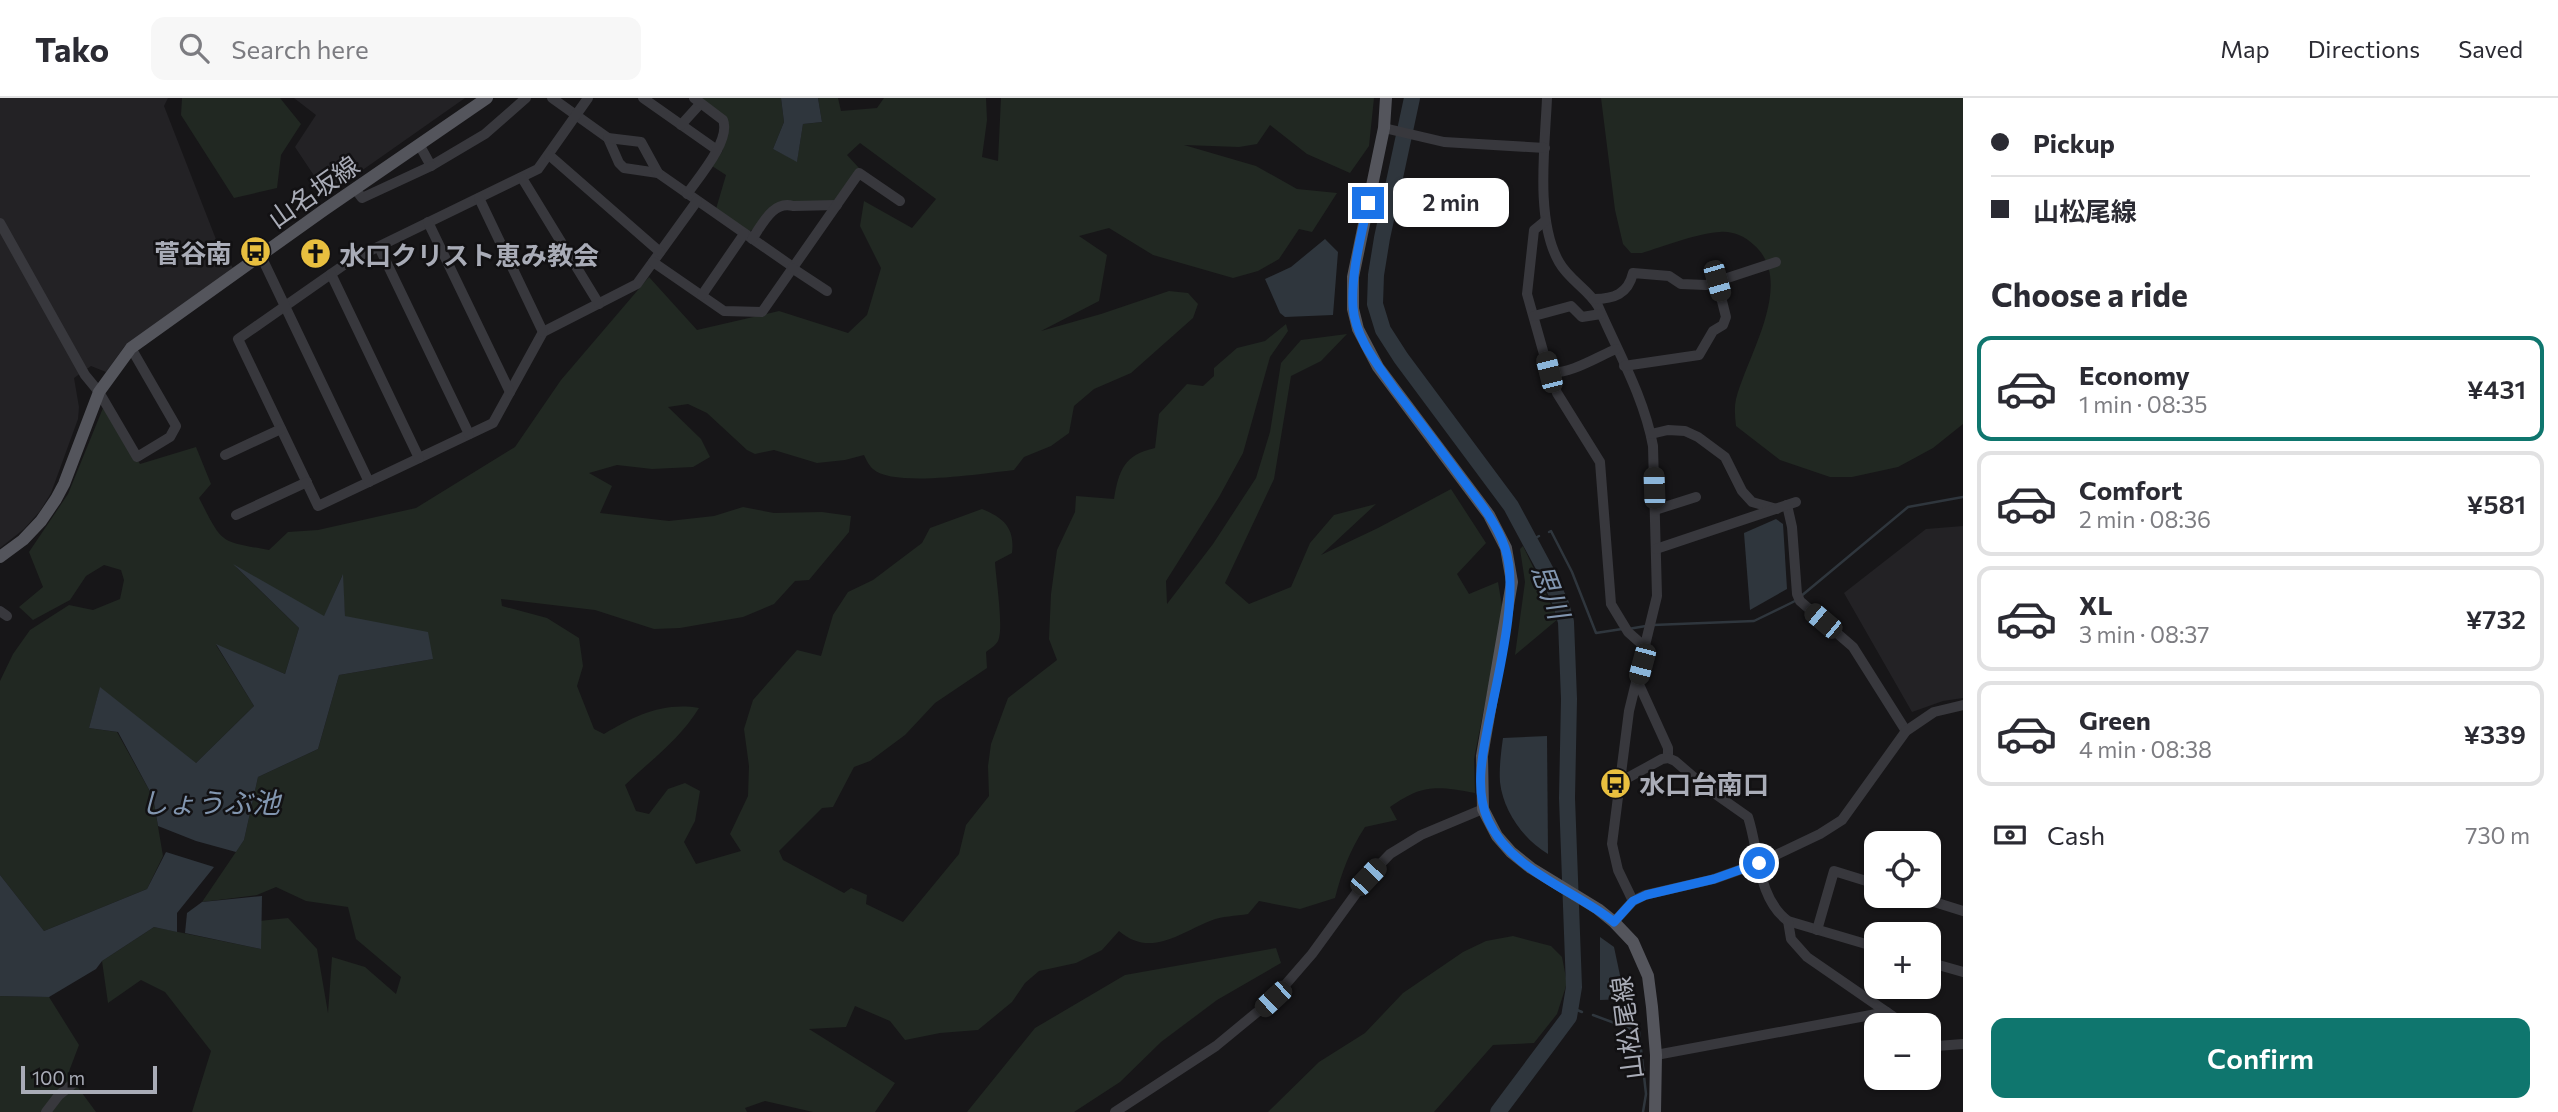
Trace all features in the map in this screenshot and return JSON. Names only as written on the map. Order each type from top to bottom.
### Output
[{"type":"main road","name":"山名坂線","points":[[0,557],[23,540],[41,521],[56,499],[99,392],[131,348],[487,98]]},
{"type":"main road","name":"山松尾線","points":[[1386,98],[1390,130],[1353,277],[1353,309],[1358,329],[1378,367],[1489,515],[1506,548],[1512,582],[1482,756],[1483,809],[1497,836],[1511,852],[1614,922],[1633,942],[1648,976],[1656,1055],[1655,1112]]},
{"type":"street","points":[[356,190],[362,198],[431,166],[485,134],[526,98]]},
{"type":"street","points":[[552,98],[608,138],[641,142],[658,173],[827,291]]},
{"type":"street","points":[[588,98],[538,169],[351,260],[238,339],[318,506],[492,423],[543,332],[637,284],[660,252],[692,197],[717,150],[725,125],[723,120],[697,101],[681,125]]},
{"type":"street","points":[[643,98],[717,150]]},
{"type":"street","points":[[1548,98],[1545,221],[1552,250],[1561,266],[1594,299],[1641,403],[1651,434],[1657,596],[1629,711],[1612,844],[1618,870],[1633,901]]},
{"type":"street","points":[[1390,130],[1444,142],[1545,148]]},
{"type":"street","points":[[608,138],[624,168],[658,173]]},
{"type":"street","points":[[420,146],[431,166]]},
{"type":"street","points":[[549,155],[660,252]]},
{"type":"street","points":[[653,262],[724,310],[762,312],[859,173],[901,201]]},
{"type":"street","points":[[522,177],[599,304]]},
{"type":"street","points":[[479,198],[543,332]]},
{"type":"street","points":[[702,295],[774,209],[786,204],[837,205]]},
{"type":"street","points":[[1545,221],[1534,230],[1527,294],[1549,372],[1558,393],[1600,462],[1611,604],[1626,628],[1646,648]]},
{"type":"street","points":[[428,222],[510,392]]},
{"type":"street","points":[[0,223],[85,376],[99,392],[137,457],[170,438],[176,425],[131,348]]},
{"type":"street","points":[[379,247],[469,434]]},
{"type":"street","points":[[261,256],[369,482]]},
{"type":"street","points":[[1594,299],[1614,298],[1628,286],[1633,273],[1669,276],[1681,284],[1691,286],[1717,281],[1776,262]]},
{"type":"street","points":[[331,274],[419,457]]},
{"type":"street","points":[[1624,366],[1699,355],[1713,331],[1723,325],[1726,317],[1717,281]]},
{"type":"street","points":[[1534,316],[1571,306],[1582,317],[1601,314]]},
{"type":"street","points":[[1549,372],[1569,370],[1616,349]]},
{"type":"street","points":[[225,455],[281,429]]},
{"type":"street","points":[[1651,434],[1685,430],[1725,457],[1742,491],[1752,502],[1787,505]]},
{"type":"street","points":[[236,515],[307,482]]},
{"type":"street","points":[[1655,510],[1696,497]]},
{"type":"street","points":[[1656,549],[1787,505]]},
{"type":"street","points":[[1787,505],[1792,527],[1799,597],[1853,646],[1906,731]]},
{"type":"street","points":[[1637,680],[1668,748],[1668,758]]},
{"type":"street","points":[[1614,922],[1633,901],[1646,895],[1714,879],[1759,863],[1820,834],[1842,820],[1906,731],[1934,712],[1963,705]]},
{"type":"street","points":[[1620,782],[1668,758],[1748,817],[1759,863],[1773,903],[1787,921],[1791,939],[1807,957],[1886,1012]]},
{"type":"street","points":[[1115,1112],[1216,1046],[1273,999],[1312,954],[1368,877],[1390,854],[1421,835],[1483,809]]},
{"type":"street","points":[[1817,930],[1834,871],[1864,880]]},
{"type":"street","points":[[1941,904],[1963,911]]},
{"type":"street","points":[[1787,921],[1864,944]]},
{"type":"street","points":[[1941,966],[1963,972]]},
{"type":"street","points":[[1656,1055],[1886,1012]]},
{"type":"street","points":[[1941,1046],[1963,1044]]},
{"type":"street","points":[[46,1112],[59,1095],[75,1082]]},
{"type":"shaded area","points":[[0,98],[168,98],[164,106],[219,247],[233,268],[124,347],[106,372],[91,366],[74,378],[79,407],[78,419],[51,493],[24,529],[0,548]]},
{"type":"shaded area","points":[[182,98],[280,98],[301,124],[281,155],[277,188],[234,198],[181,115]]},
{"type":"shaded area","points":[[294,98],[465,98],[327,195],[295,147],[316,115]]},
{"type":"shaded area","points":[[699,98],[781,98],[784,122],[773,149],[797,161],[803,124],[822,122],[818,98],[838,98],[841,111],[877,108],[884,98],[986,98],[987,120],[982,157],[998,161],[1001,98],[1374,98],[1369,146],[1350,173],[1307,154],[1270,125],[1257,144],[1239,147],[1184,145],[1256,166],[1297,189],[1337,193],[1312,232],[1299,229],[1279,259],[1258,271],[1233,278],[1153,255],[1109,228],[1079,236],[1107,255],[1099,301],[1041,331],[1169,291],[1188,293],[1198,304],[1193,318],[1131,373],[1094,389],[1074,406],[1069,433],[1051,446],[1024,457],[1014,470],[940,478],[900,478],[884,475],[873,469],[864,455],[817,463],[774,450],[755,454],[747,450],[707,413],[688,404],[668,407],[701,439],[710,457],[693,467],[652,469],[617,465],[589,473],[612,486],[600,513],[669,521],[714,516],[743,507],[774,513],[822,512],[851,516],[849,532],[809,580],[795,581],[774,604],[743,617],[680,628],[654,629],[595,610],[501,599],[502,606],[547,618],[579,638],[583,666],[577,686],[594,729],[604,734],[649,712],[673,707],[699,708],[674,739],[625,785],[636,811],[649,814],[668,789],[685,783],[700,791],[695,821],[684,842],[696,864],[741,851],[730,834],[748,796],[749,766],[744,729],[753,700],[797,650],[821,656],[833,615],[848,592],[873,580],[922,543],[930,528],[982,509],[1002,520],[1012,537],[1012,553],[995,562],[1000,635],[997,642],[986,652],[987,668],[935,703],[905,735],[870,761],[854,767],[833,807],[822,808],[779,851],[783,860],[844,893],[851,888],[867,895],[866,904],[903,922],[959,854],[966,825],[989,796],[988,766],[991,744],[1008,698],[1057,660],[1049,639],[1051,594],[1057,550],[1075,512],[1076,496],[1114,499],[1125,465],[1136,455],[1155,448],[1159,414],[1187,384],[1203,386],[1214,376],[1214,368],[1237,348],[1265,341],[1286,324],[1288,331],[1270,357],[1243,453],[1219,497],[1166,581],[1167,604],[1213,544],[1256,478],[1270,432],[1281,363],[1301,340],[1347,334],[1321,361],[1291,376],[1274,479],[1225,583],[1249,604],[1291,587],[1310,543],[1334,515],[1376,504],[1321,555],[1451,489],[1486,543],[1457,574],[1469,594],[1498,582],[1503,612],[1474,759],[1475,793],[1430,789],[1412,794],[1390,807],[1397,820],[1365,827],[1347,861],[1335,898],[1300,909],[1259,901],[1248,914],[1215,919],[1176,937],[1154,943],[1142,943],[1119,931],[1102,950],[1076,963],[1039,971],[1025,983],[1012,1002],[978,1030],[940,1033],[905,1040],[890,1021],[855,1006],[846,1027],[809,1029],[895,1083],[875,1112],[813,1112],[765,1101],[745,1108],[747,1112],[192,1112],[211,1051],[165,992],[141,980],[108,1003],[102,961],[154,927],[261,949],[259,921],[288,918],[317,949],[328,1013],[332,957],[365,967],[396,994],[401,977],[356,939],[348,907],[306,901],[276,887],[257,895],[202,902],[244,840],[258,777],[318,749],[339,675],[433,659],[345,616],[342,576],[324,617],[236,567],[299,628],[285,674],[216,645],[254,706],[195,764],[100,688],[89,728],[117,732],[153,797],[163,856],[147,889],[44,931],[0,875],[0,681],[13,654],[30,630],[69,605],[93,610],[120,599],[124,580],[121,570],[104,565],[86,576],[70,600],[33,620],[19,607],[43,587],[29,552],[68,494],[103,408],[140,464],[196,447],[211,484],[199,498],[218,532],[231,542],[269,550],[288,532],[318,530],[416,508],[515,447],[561,380],[649,277],[697,330],[779,311],[848,333],[867,315],[881,268],[860,226],[864,201],[912,228],[936,199],[860,143],[847,155],[859,168],[838,198],[830,202],[792,202],[749,232],[716,209],[726,175],[712,166],[722,152],[729,125],[724,116]]},
{"type":"shaded area","points":[[1601,98],[1963,98],[1963,424],[1933,448],[1898,467],[1852,477],[1830,477],[1780,460],[1736,426],[1736,399],[1758,341],[1770,299],[1766,260],[1746,239],[1725,232],[1692,237],[1642,253],[1631,253],[1623,244],[1615,210]]},
{"type":"shaded area","points":[[1963,526],[1963,698],[1943,701],[1912,712],[1844,593],[1926,529]]},
{"type":"shaded area","points":[[1523,546],[1558,619],[1515,655],[1525,582],[1520,549]]},
{"type":"shaded area","points":[[1513,936],[1551,946],[1562,957],[1567,983],[1557,1014],[1534,1043],[1493,1045],[1434,1112],[1268,1112],[1319,1062],[1365,1033],[1403,993],[1463,952],[1486,941]]},
{"type":"shaded area","points":[[1276,948],[1281,963],[1217,1000],[1161,1042],[1120,1082],[1074,1112],[967,1112],[1035,1028],[1125,975]]},
{"type":"shaded area","points":[[0,996],[49,997],[79,1045],[68,1074],[96,1112],[0,1112]]},
{"type":"water","points":[[781,98],[818,98],[822,122],[803,124],[797,162],[773,149],[784,122]]},
{"type":"water","points":[[1325,239],[1338,252],[1333,315],[1285,317],[1280,313],[1265,279],[1291,267]]},
{"type":"water","points":[[1776,519],[1783,524],[1787,589],[1750,610],[1744,533]]},
{"type":"water","name":"しょうぶ池","points":[[233,564],[324,616],[343,574],[345,616],[428,632],[433,659],[339,675],[318,749],[258,777],[244,840],[236,852],[196,841],[158,826],[153,797],[118,732],[89,728],[100,687],[196,763],[254,706],[216,644],[285,674],[299,628]]},
{"type":"water","points":[[1547,736],[1548,854],[1531,841],[1516,824],[1505,804],[1500,777],[1503,738]]},
{"type":"water","points":[[166,852],[214,867],[177,913],[177,932],[154,927],[102,961],[96,969],[49,997],[0,996],[0,875],[44,931],[147,889]]},
{"type":"water","points":[[262,896],[261,949],[185,933],[187,913],[202,902]]},
{"type":"water","points":[[1600,937],[1614,947],[1625,999],[1600,1000]]},
{"type":"waterway","name":"思川","points":[[1412,98],[1382,238],[1375,304],[1383,330],[1401,358],[1511,506],[1546,571],[1566,622],[1569,699],[1567,798],[1574,987],[1569,1017],[1498,1112]]},
{"type":"waterway","points":[[1800,597],[1908,507],[1963,497]]},
{"type":"waterway","points":[[1549,532],[1551,531],[1572,572],[1596,633],[1622,629]]},
{"type":"waterway","points":[[1530,541],[1539,536]]},
{"type":"waterway","points":[[1653,625],[1754,621],[1795,601]]},
{"type":"waterway","points":[[1628,629],[1646,626]]},
{"type":"waterway","points":[[1572,1008],[1582,1012]]},
{"type":"waterway","points":[[1593,1015],[1639,1032],[1646,1094],[1643,1112]]},
{"type":"place","name":"菅谷南","points":[[255,252]]},
{"type":"place","name":"水口クリスト恵み教会","points":[[316,254]]},
{"type":"place","name":"水口台南口","points":[[1616,783]]},
{"type":"route","points":[[1368,203],[1353,277],[1353,309],[1358,329],[1378,367],[1489,515],[1506,548],[1512,582],[1482,756],[1481,788],[1483,809],[1488,821],[1511,852],[1531,869],[1598,909],[1614,922],[1633,901],[1646,895],[1714,879],[1759,863]]}]
